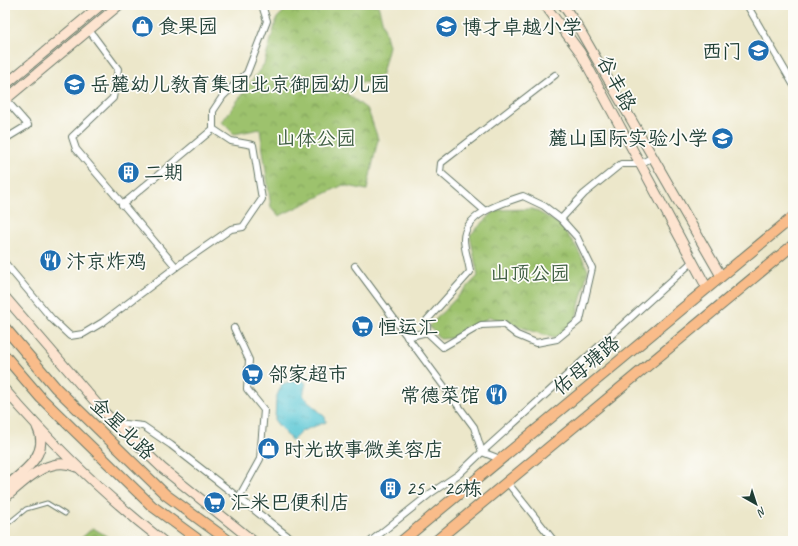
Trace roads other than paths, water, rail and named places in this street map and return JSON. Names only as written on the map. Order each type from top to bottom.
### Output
[{"type":"main road","name":"佑母塘路","points":[[402,541],[793,217]]},
{"type":"main road","name":"佑母塘路","points":[[436,541],[793,245]]},
{"type":"main road","name":"金星北路","points":[[5,328],[56,388],[166,495],[229,541]]},
{"type":"main road","name":"金星北路","points":[[5,356],[41,398],[147,501],[200,541]]},
{"type":"street","points":[[5,140],[28,125],[5,100],[119,5]]},
{"type":"street","points":[[213,129],[213,111],[223,96],[247,73],[267,21],[262,5]]},
{"type":"street","name":"谷丰路","points":[[545,5],[580,52],[707,288]]},
{"type":"street","name":"谷丰路","points":[[563,5],[577,24],[721,276]]},
{"type":"street","points":[[747,5],[793,84]]},
{"type":"street","points":[[5,85],[95,7]]},
{"type":"street","points":[[89,30],[118,70],[113,98],[72,137],[76,149],[176,268]]},
{"type":"street","points":[[485,211],[440,172],[441,163],[555,75]]},
{"type":"street","points":[[122,205],[213,129]]},
{"type":"street","points":[[5,263],[52,319],[70,336],[83,334],[103,322],[231,229],[243,227],[262,199],[253,145],[231,141],[213,129]]},
{"type":"street","points":[[561,219],[584,194],[621,164],[640,164],[652,157]]},
{"type":"street","points":[[523,196],[544,206],[561,219],[577,237],[592,268],[580,320],[556,339],[536,343],[517,335],[502,324],[481,325],[443,347],[427,332],[426,320],[470,272],[464,238],[470,223],[485,211],[523,196]]},
{"type":"street","points":[[371,541],[431,493],[459,474],[692,262]]},
{"type":"street","points":[[355,266],[474,427],[482,452]]},
{"type":"street","points":[[5,297],[116,423],[162,468],[254,541]]},
{"type":"street","points":[[234,328],[249,360],[247,389],[264,410],[260,458],[238,499]]},
{"type":"street","points":[[407,337],[427,332]]},
{"type":"street","points":[[5,390],[79,468],[123,509],[163,541]]},
{"type":"street","points":[[116,423],[143,426],[171,445],[238,499],[294,541]]},
{"type":"street","points":[[5,487],[37,457],[40,441],[39,430],[36,424]]},
{"type":"street","points":[[482,452],[500,459]]},
{"type":"street","points":[[5,498],[43,468],[50,465],[66,464],[79,468]]},
{"type":"street","points":[[507,482],[554,541]]},
{"type":"lane","points":[[5,526],[26,509],[47,503],[65,514]]},
{"type":"water","points":[[299,379],[306,383],[303,396],[325,417],[326,422],[302,431],[292,441],[275,421],[276,398],[282,384]]},
{"type":"place","name":"食果园","points":[[143,26]]},
{"type":"place","name":"博才卓越小学","points":[[446,27]]},
{"type":"place","name":"西门","points":[[758,51]]},
{"type":"place","name":"岳麓幼儿教育集团北京御园幼儿园","points":[[75,84]]},
{"type":"place","name":"麓山国际实验小学","points":[[723,138]]},
{"type":"place","name":"二期","points":[[129,172]]},
{"type":"place","name":"汴京炸鸡","points":[[51,261]]},
{"type":"place","name":"恒运汇","points":[[363,327]]},
{"type":"place","name":"邻家超市","points":[[253,374]]},
{"type":"place","name":"常德菜馆","points":[[496,395]]},
{"type":"place","name":"时光故事微美容店","points":[[268,449]]},
{"type":"place","name":"25、26栋","points":[[391,488]]},
{"type":"place","name":"汇米巴便利店","points":[[214,502]]},
{"type":"park label","name":"山体公园","points":[[316,138]]},
{"type":"park label","name":"山顶公园","points":[[530,273]]}]
